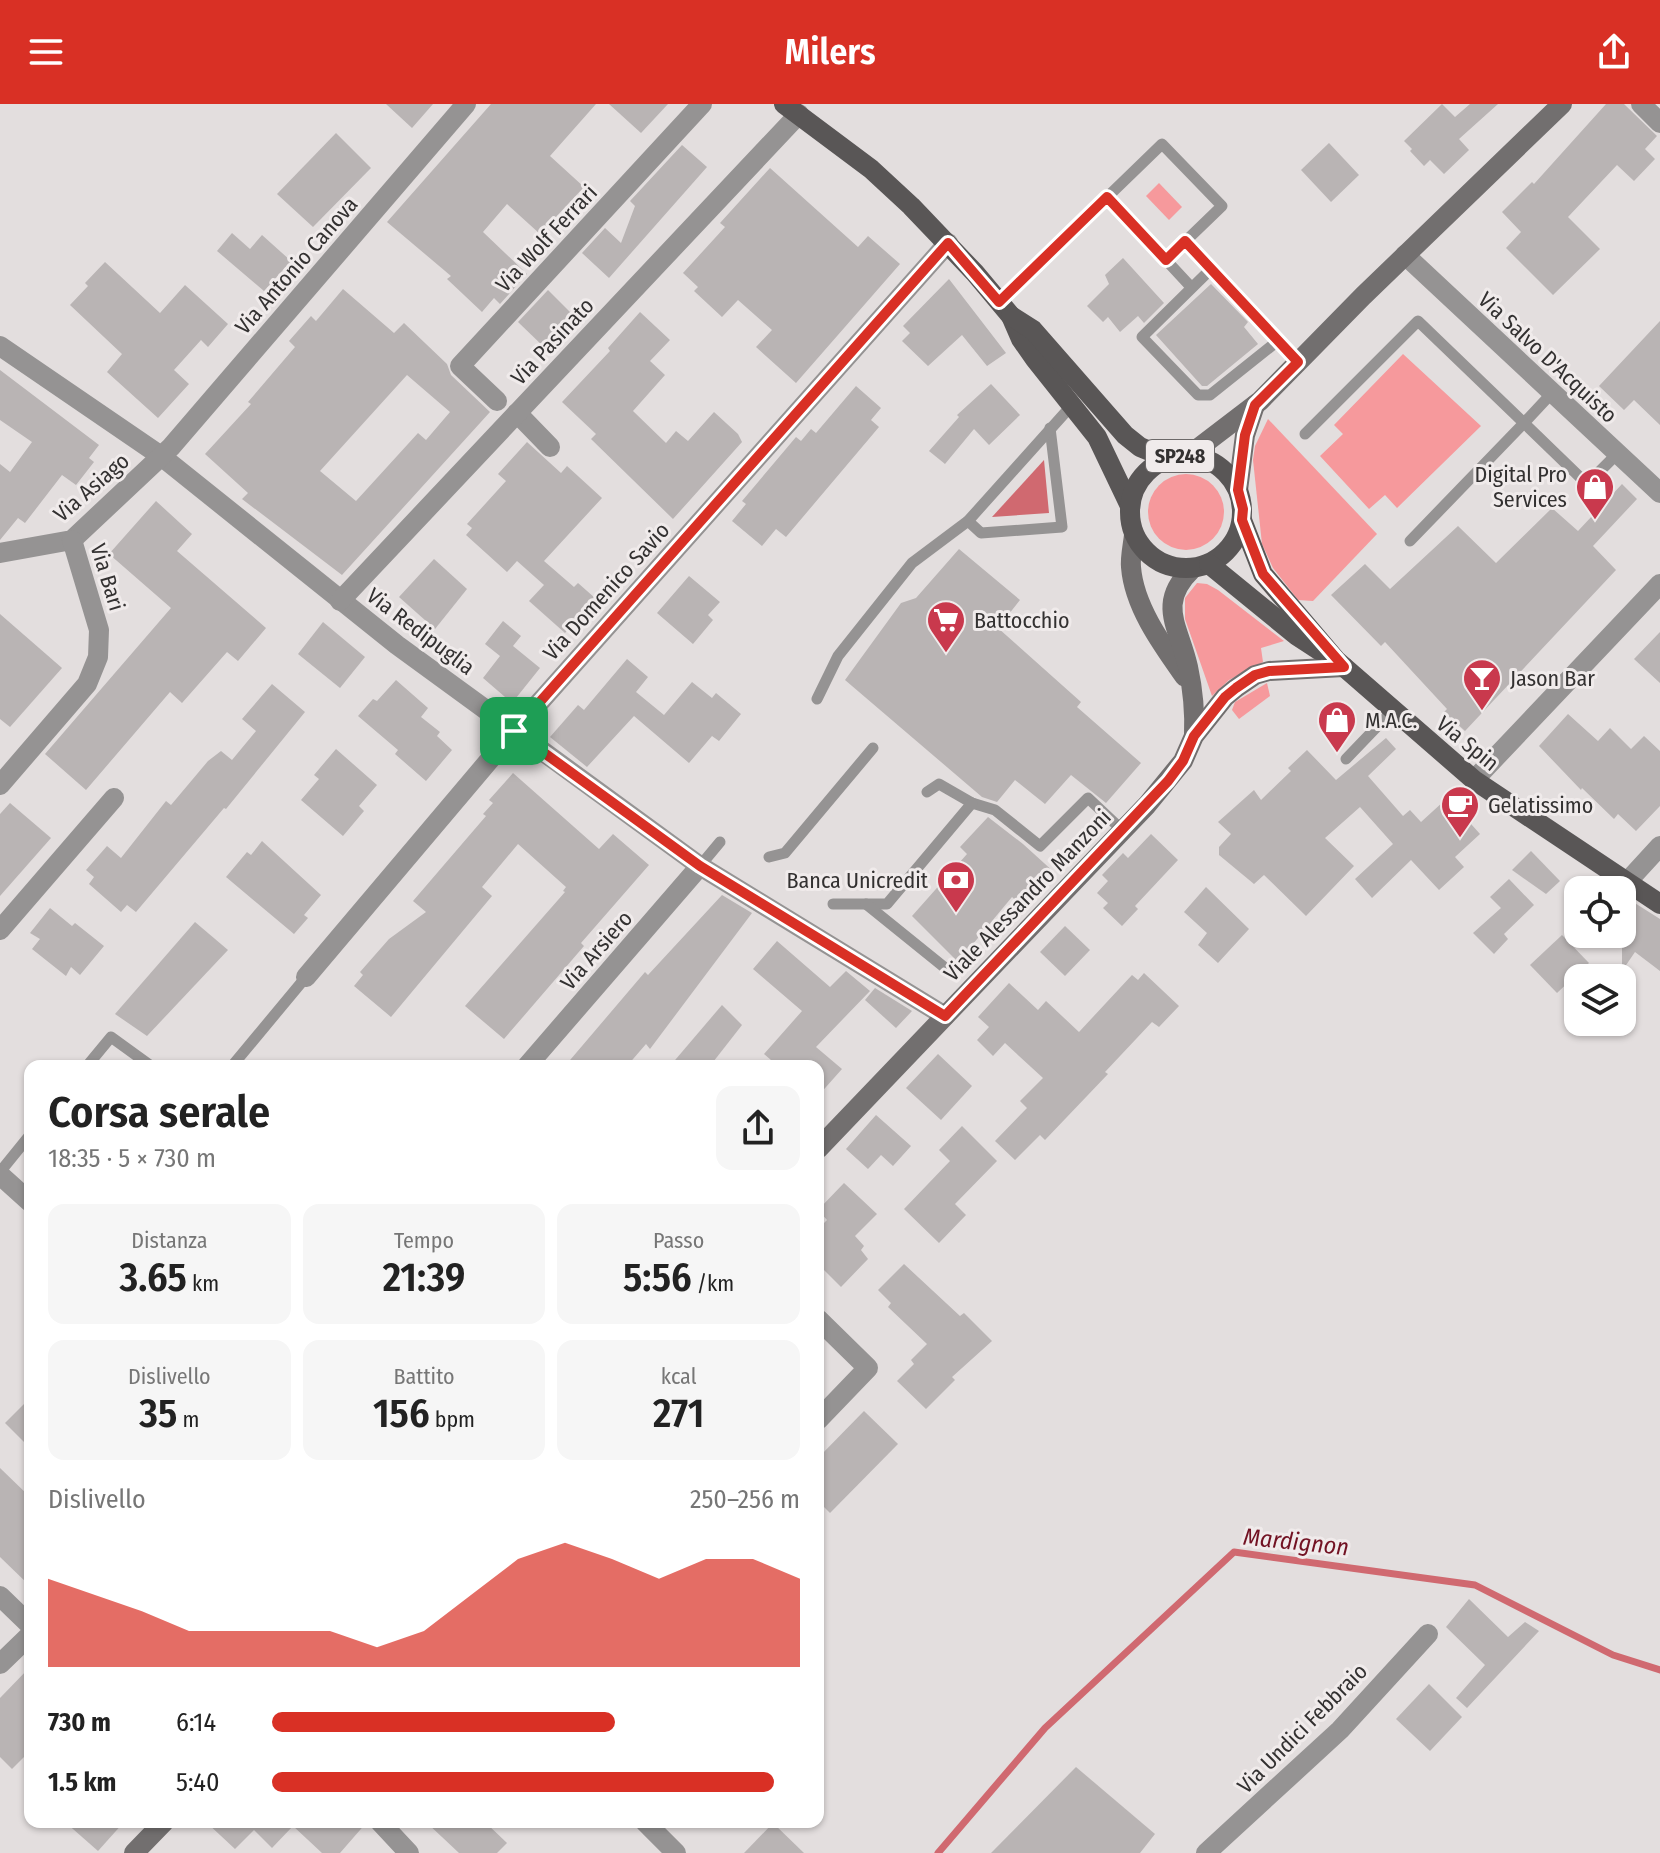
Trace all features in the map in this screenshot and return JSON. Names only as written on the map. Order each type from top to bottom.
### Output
[{"type":"main road","points":[[1179,457],[1255,405],[1562,104]]},
{"type":"main road","name":"SP248","points":[[791,109],[871,169],[948,243],[1005,309],[1033,330],[1125,435],[1140,447],[1179,457],[1204,458],[1218,466],[1238,490]]},
{"type":"main road","name":"SP248","points":[[1005,309],[1021,339],[1097,437],[1130,506],[1134,535]]},
{"type":"main road","points":[[1238,490],[1245,435],[1255,405]]},
{"type":"main road","name":"SP248","points":[[1130,506],[1134,490],[1154,465],[1179,457]]},
{"type":"main road","name":"Via Spin","points":[[1238,490],[1243,509],[1242,520],[1263,574],[1340,663],[1474,780],[1618,876]]},
{"type":"main road","points":[[1194,736],[1195,711],[1188,667],[1176,629],[1173,599],[1177,584],[1225,554],[1237,538],[1242,520]]},
{"type":"main road","points":[[1134,535],[1131,566],[1136,590],[1166,651],[1191,686]]},
{"type":"main road","name":"Via Spin","points":[[1134,535],[1144,550],[1158,561],[1174,568],[1200,567],[1340,663]]},
{"type":"main road","name":"Viale Alessandro Manzoni","points":[[824,1143],[1122,830],[1183,761],[1194,736],[1225,697],[1255,675],[1340,663]]},
{"type":"main road","name":"Via Spin","points":[[1636,888],[1660,904]]},
{"type":"main road","points":[[134,1853],[158,1828]]},
{"type":"street","name":"Via Antonio Canova","points":[[161,456],[466,104]]},
{"type":"street","name":"Via Wolf Ferrari","points":[[497,401],[460,366],[702,104]]},
{"type":"street","points":[[1641,104],[1660,123]]},
{"type":"street","name":"Via Pasinato","points":[[340,601],[517,413],[791,109]]},
{"type":"street","name":"Via Domenico Savio","points":[[306,977],[514,731],[948,243]]},
{"type":"street","name":"Via Salvo D'Acquisto","points":[[1405,255],[1660,493]]},
{"type":"street","name":"Via Redipuglia","points":[[0,346],[161,456],[340,601],[700,866],[945,1016]]},
{"type":"street","points":[[517,413],[550,447]]},
{"type":"street","name":"Via Asiago","points":[[0,553],[72,540],[161,456]]},
{"type":"street","name":"Via Bari","points":[[0,785],[87,684],[98,657],[99,630],[72,540]]},
{"type":"street","points":[[1474,780],[1660,584]]},
{"type":"street","points":[[0,930],[114,798]]},
{"type":"street","points":[[1632,876],[1660,846]]},
{"type":"street","name":"Via Arsiero","points":[[532,1060],[700,866]]},
{"type":"street","points":[[0,1173],[24,1196]]},
{"type":"street","points":[[824,1325],[868,1368],[824,1414]]},
{"type":"street","points":[[0,1596],[24,1619]]},
{"type":"street","name":"Via Undici Febbraio","points":[[1206,1853],[1340,1730],[1428,1634]]},
{"type":"street","points":[[0,1664],[24,1641]]},
{"type":"street","points":[[386,1828],[409,1853]]},
{"type":"street","points":[[651,1828],[676,1853]]},
{"type":"lane","points":[[1005,309],[1107,197],[1162,144],[1222,206],[1166,260]]},
{"type":"lane","points":[[1107,197],[1191,287]]},
{"type":"lane","points":[[1185,241],[1298,362]]},
{"type":"lane","points":[[1211,269],[1142,337],[1198,395],[1210,395],[1279,340]]},
{"type":"lane","points":[[1305,434],[1418,321],[1587,484],[1617,454]]},
{"type":"lane","points":[[1410,541],[1552,393]]},
{"type":"lane","points":[[817,699],[838,656],[912,563],[968,521],[1072,405]]},
{"type":"lane","points":[[968,521],[981,533],[1062,527],[1050,428]]},
{"type":"lane","points":[[1346,759],[1392,711]]},
{"type":"lane","points":[[769,857],[785,853],[873,748]]},
{"type":"lane","points":[[927,792],[939,784],[972,803],[995,810],[1040,846],[1088,798],[1122,830]]},
{"type":"lane","points":[[833,904],[887,904],[972,803]]},
{"type":"lane","points":[[700,866],[720,842]]},
{"type":"lane","points":[[866,904],[944,967]]},
{"type":"lane","points":[[237,1060],[306,977]]},
{"type":"lane","points":[[92,1060],[111,1037],[143,1060]]},
{"type":"lane","points":[[0,1173],[24,1143]]},
{"type":"shaded area","points":[[1159,183],[1182,207],[1169,220],[1146,196]]},
{"type":"shaded area","points":[[1403,354],[1481,426],[1397,508],[1385,495],[1369,509],[1320,456],[1343,434],[1334,425]]},
{"type":"shaded area","points":[[1268,419],[1377,534],[1313,601],[1298,600],[1273,568],[1262,544],[1253,460],[1255,446]]},
{"type":"shaded area","points":[[1044,460],[1049,513],[992,517]]},
{"type":"shaded area","points":[[1186,474],[1200,477],[1213,485],[1221,498],[1224,512],[1221,526],[1213,539],[1200,547],[1186,550],[1172,547],[1159,539],[1151,526],[1148,512],[1151,498],[1159,485],[1172,477]]},
{"type":"shaded area","points":[[1197,583],[1218,590],[1284,641],[1261,648],[1263,662],[1229,680],[1212,696],[1185,619],[1185,598]]},
{"type":"shaded area","points":[[1267,683],[1270,696],[1239,719],[1232,710],[1235,702]]},
{"type":"building","points":[[386,104],[433,104],[412,128]]},
{"type":"building","points":[[491,104],[596,104],[550,156],[584,187],[540,234],[507,204],[483,232],[527,274],[500,304],[494,298],[482,312],[447,279],[451,276],[387,222]]},
{"type":"building","points":[[609,104],[668,104],[641,133]]},
{"type":"building","points":[[1442,104],[1455,117],[1470,104],[1498,104],[1459,139],[1469,150],[1444,174],[1430,160],[1424,166],[1404,141]]},
{"type":"building","points":[[1606,104],[1624,104],[1657,136],[1645,149],[1655,159],[1634,181],[1617,165],[1568,217],[1600,249],[1553,295],[1506,248],[1521,232],[1502,212],[1532,182],[1534,184]]},
{"type":"building","points":[[336,133],[371,168],[313,227],[277,194]]},
{"type":"building","points":[[1329,143],[1359,175],[1331,202],[1301,170]]},
{"type":"building","points":[[682,145],[707,167],[609,278],[582,253],[605,228],[621,243],[635,206],[630,201]]},
{"type":"building","points":[[770,168],[858,247],[868,236],[900,264],[796,383],[756,347],[772,330],[738,300],[722,317],[694,291],[698,287],[683,273],[725,227],[720,223]]},
{"type":"building","points":[[232,233],[250,249],[262,235],[291,261],[264,291],[217,251]]},
{"type":"building","points":[[1123,258],[1164,303],[1144,323],[1138,316],[1120,332],[1108,317],[1103,322],[1087,306],[1109,284],[1105,275]]},
{"type":"building","points":[[105,262],[160,313],[185,285],[228,324],[208,347],[201,340],[174,370],[189,384],[158,418],[107,372],[122,354],[70,305]]},
{"type":"building","points":[[949,279],[1006,353],[987,366],[962,335],[928,366],[902,341],[910,333],[903,326]]},
{"type":"building","points":[[1211,284],[1248,322],[1244,327],[1258,344],[1207,386],[1202,386],[1156,335]]},
{"type":"building","points":[[343,289],[394,333],[404,323],[447,364],[451,375],[490,412],[342,575],[242,499],[248,493],[205,454],[251,404],[248,402],[295,347],[289,341],[311,316],[316,321]],"holes":[[[407,375],[450,412],[426,440],[418,433],[356,501],[320,471]]]},
{"type":"building","points":[[548,290],[575,317],[545,348],[518,322]]},
{"type":"building","points":[[640,312],[670,340],[650,361],[665,375],[633,411],[666,443],[676,431],[688,441],[714,412],[738,434],[742,442],[673,519],[591,439],[596,434],[562,402],[610,351],[608,348]]},
{"type":"building","points":[[1660,321],[1660,425],[1634,400],[1624,410],[1599,386]]},
{"type":"building","points":[[0,370],[99,445],[89,458],[94,462],[76,485],[62,475],[25,523],[18,518],[0,540],[0,464],[10,472],[32,442],[0,420]]},
{"type":"building","points":[[991,384],[1020,415],[989,445],[974,429],[945,464],[929,451],[959,417],[957,415]]},
{"type":"building","points":[[856,386],[881,408],[871,420],[879,427],[786,537],[776,529],[762,546],[732,521],[746,504],[742,501],[796,437],[801,441],[811,429],[816,433]]},
{"type":"building","points":[[527,442],[561,473],[567,466],[602,498],[544,561],[574,587],[578,583],[595,598],[565,633],[529,601],[544,585],[517,561],[507,572],[466,535],[472,528],[467,524],[506,481],[498,474]]},
{"type":"building","points":[[1622,484],[1637,499],[1593,546],[1616,570],[1465,731],[1444,712],[1447,709],[1385,642],[1381,646],[1331,595],[1365,564],[1390,589],[1458,526],[1496,563],[1552,508],[1578,531]]},
{"type":"building","points":[[156,501],[192,534],[177,551],[266,628],[238,661],[227,652],[182,703],[170,692],[86,790],[45,754],[171,608],[109,554]]},
{"type":"building","name":"Battocchio","points":[[959,549],[1020,600],[998,628],[1081,702],[1077,707],[1141,763],[1106,803],[1071,775],[1045,804],[1015,780],[997,802],[982,797],[845,680],[901,603],[916,598]]},
{"type":"building","points":[[434,559],[467,589],[435,629],[399,597]]},
{"type":"building","points":[[689,576],[720,602],[708,615],[713,620],[693,644],[657,613]]},
{"type":"building","points":[[0,614],[62,668],[10,727],[0,719]]},
{"type":"building","points":[[503,621],[521,636],[513,646],[540,668],[512,703],[483,678],[500,656],[485,644]]},
{"type":"building","points":[[323,622],[365,657],[340,688],[298,654]]},
{"type":"building","points":[[1660,632],[1660,683],[1634,659]]},
{"type":"building","points":[[627,659],[648,677],[636,692],[664,715],[692,682],[712,698],[716,693],[741,714],[719,741],[712,736],[689,763],[634,716],[587,767],[550,737],[578,705],[584,710]]},
{"type":"building","points":[[396,680],[428,708],[421,717],[440,732],[437,736],[452,750],[426,781],[395,754],[398,750],[358,716]]},
{"type":"building","points":[[272,684],[305,712],[136,912],[127,905],[121,912],[89,884],[94,877],[86,870],[107,846],[121,858],[166,801],[171,805],[208,761],[221,751],[232,760],[256,731],[242,719]]},
{"type":"building","points":[[1568,714],[1598,741],[1610,728],[1631,749],[1644,736],[1660,751],[1660,806],[1636,831],[1618,814],[1614,819],[1539,746]]},
{"type":"building","points":[[1386,738],[1396,749],[1368,776],[1403,816],[1410,810],[1421,822],[1444,801],[1459,818],[1463,815],[1480,834],[1455,857],[1464,867],[1439,890],[1411,860],[1372,898],[1355,879],[1393,844],[1360,807],[1325,838],[1354,866],[1306,916],[1264,875],[1254,884],[1219,855],[1219,847],[1231,834],[1218,822],[1254,790],[1261,800],[1291,771],[1288,768],[1307,750],[1336,780]]},
{"type":"building","points":[[336,749],[377,785],[359,806],[364,811],[343,836],[301,800],[319,779],[314,775]]},
{"type":"building","points":[[513,773],[599,849],[613,834],[649,865],[504,1039],[465,1006],[565,892],[566,887],[518,844],[482,887],[492,896],[391,1017],[354,986],[363,975],[360,972],[389,939],[426,912],[413,901],[486,816],[483,814],[493,803],[489,800]]},
{"type":"building","points":[[10,803],[51,838],[0,896],[0,814]]},
{"type":"building","points":[[988,817],[1055,873],[1023,907],[1012,897],[958,962],[912,916],[967,854],[960,847]]},
{"type":"building","points":[[1151,834],[1178,860],[1135,906],[1138,909],[1122,926],[1103,908],[1108,903],[1097,893],[1108,881],[1102,875],[1123,853],[1128,858]]},
{"type":"building","points":[[262,841],[321,895],[304,915],[308,918],[294,934],[226,877],[247,852],[251,855]]},
{"type":"building","points":[[1531,851],[1560,881],[1546,894],[1512,870]]},
{"type":"building","points":[[1509,879],[1534,905],[1504,934],[1508,939],[1494,954],[1473,933],[1501,908],[1490,897]]},
{"type":"building","points":[[1206,887],[1249,929],[1218,963],[1198,945],[1207,933],[1184,912]]},
{"type":"building","points":[[722,895],[752,913],[650,1049],[646,1044],[632,1060],[570,1060],[645,972],[648,975]]},
{"type":"building","points":[[1636,904],[1660,919],[1660,971],[1635,952],[1627,964],[1622,964],[1622,948],[1636,948]]},
{"type":"building","points":[[50,908],[104,946],[80,975],[71,967],[66,976],[32,949],[40,939],[30,933]]},
{"type":"building","points":[[195,922],[228,950],[147,1036],[115,1014]]},
{"type":"building","points":[[1065,926],[1090,950],[1065,976],[1040,952]]},
{"type":"building","points":[[1562,935],[1564,948],[1575,948],[1589,963],[1564,964],[1564,986],[1557,993],[1530,965]]},
{"type":"building","points":[[777,941],[830,987],[846,971],[870,991],[816,1047],[842,1069],[824,1089],[824,1060],[771,1060],[764,1054],[802,1011],[753,969]]},
{"type":"building","points":[[1144,973],[1179,1006],[1159,1027],[1152,1022],[1045,1140],[1040,1135],[1015,1160],[995,1141],[1027,1108],[1020,1101],[1043,1078],[1005,1043],[993,1056],[977,1040],[989,1027],[978,1017],[1009,983],[1038,1010],[1046,1001],[1079,1032],[1132,975],[1138,980]]},
{"type":"building","points":[[875,988],[912,1011],[896,1028],[865,1000]]},
{"type":"building","points":[[722,1005],[742,1025],[715,1060],[675,1060]]},
{"type":"building","points":[[938,1054],[972,1086],[941,1120],[906,1088]]},
{"type":"building","points":[[876,1115],[911,1146],[893,1166],[881,1155],[868,1169],[846,1149]]},
{"type":"building","points":[[962,1126],[997,1161],[955,1204],[966,1215],[939,1243],[904,1209],[950,1161],[939,1150]]},
{"type":"building","points":[[844,1183],[877,1214],[855,1236],[864,1246],[861,1250],[868,1259],[841,1287],[824,1270],[824,1223],[827,1220],[824,1204]]},
{"type":"building","points":[[904,1264],[960,1316],[964,1313],[992,1341],[952,1377],[955,1380],[926,1409],[897,1381],[914,1364],[911,1360],[927,1344],[888,1307],[891,1303],[878,1290]]},
{"type":"building","points":[[24,1404],[24,1442],[5,1423]]},
{"type":"building","points":[[864,1411],[898,1444],[830,1513],[824,1507],[824,1452]]},
{"type":"building","points":[[0,1468],[24,1491],[24,1580],[0,1557]]},
{"type":"building","points":[[1469,1599],[1508,1637],[1525,1622],[1539,1631],[1467,1708],[1456,1698],[1485,1665],[1446,1627]]},
{"type":"building","points":[[24,1673],[24,1757],[12,1769],[0,1757],[0,1698]]},
{"type":"building","points":[[1429,1684],[1462,1717],[1430,1751],[1396,1719]]},
{"type":"building","points":[[1076,1767],[1155,1834],[1140,1853],[991,1853]]},
{"type":"building","points":[[72,1828],[119,1828],[98,1851]]},
{"type":"building","points":[[212,1828],[291,1828],[272,1848],[254,1830],[235,1849]]},
{"type":"building","points":[[295,1828],[362,1828],[340,1853],[322,1853]]},
{"type":"building","points":[[432,1828],[491,1828],[507,1843],[497,1853],[459,1853]]},
{"type":"building","points":[[768,1828],[778,1828],[804,1853],[744,1853]]},
{"type":"waterway","name":"Mardignon","points":[[938,1853],[1045,1728],[1234,1552],[1475,1585],[1613,1655],[1660,1670]]},
{"type":"place","name":"Digital Pro Services","points":[[1595,521]]},
{"type":"place","name":"Battocchio","points":[[946,654]]},
{"type":"place","name":"Jason Bar","points":[[1482,712]]},
{"type":"place","name":"M.A.C.","points":[[1337,754]]},
{"type":"place","name":"Gelatissimo","points":[[1460,839]]},
{"type":"place","name":"Banca Unicredit","points":[[956,914]]},
{"type":"route","points":[[1107,197],[1166,260],[1185,241],[1298,362],[1255,405],[1245,435],[1238,490],[1243,509],[1242,520],[1263,574],[1344,667],[1269,671],[1255,675],[1225,697],[1194,736],[1183,761],[1147,805],[945,1016],[700,866],[514,731],[948,243],[999,302],[1107,197]]}]
